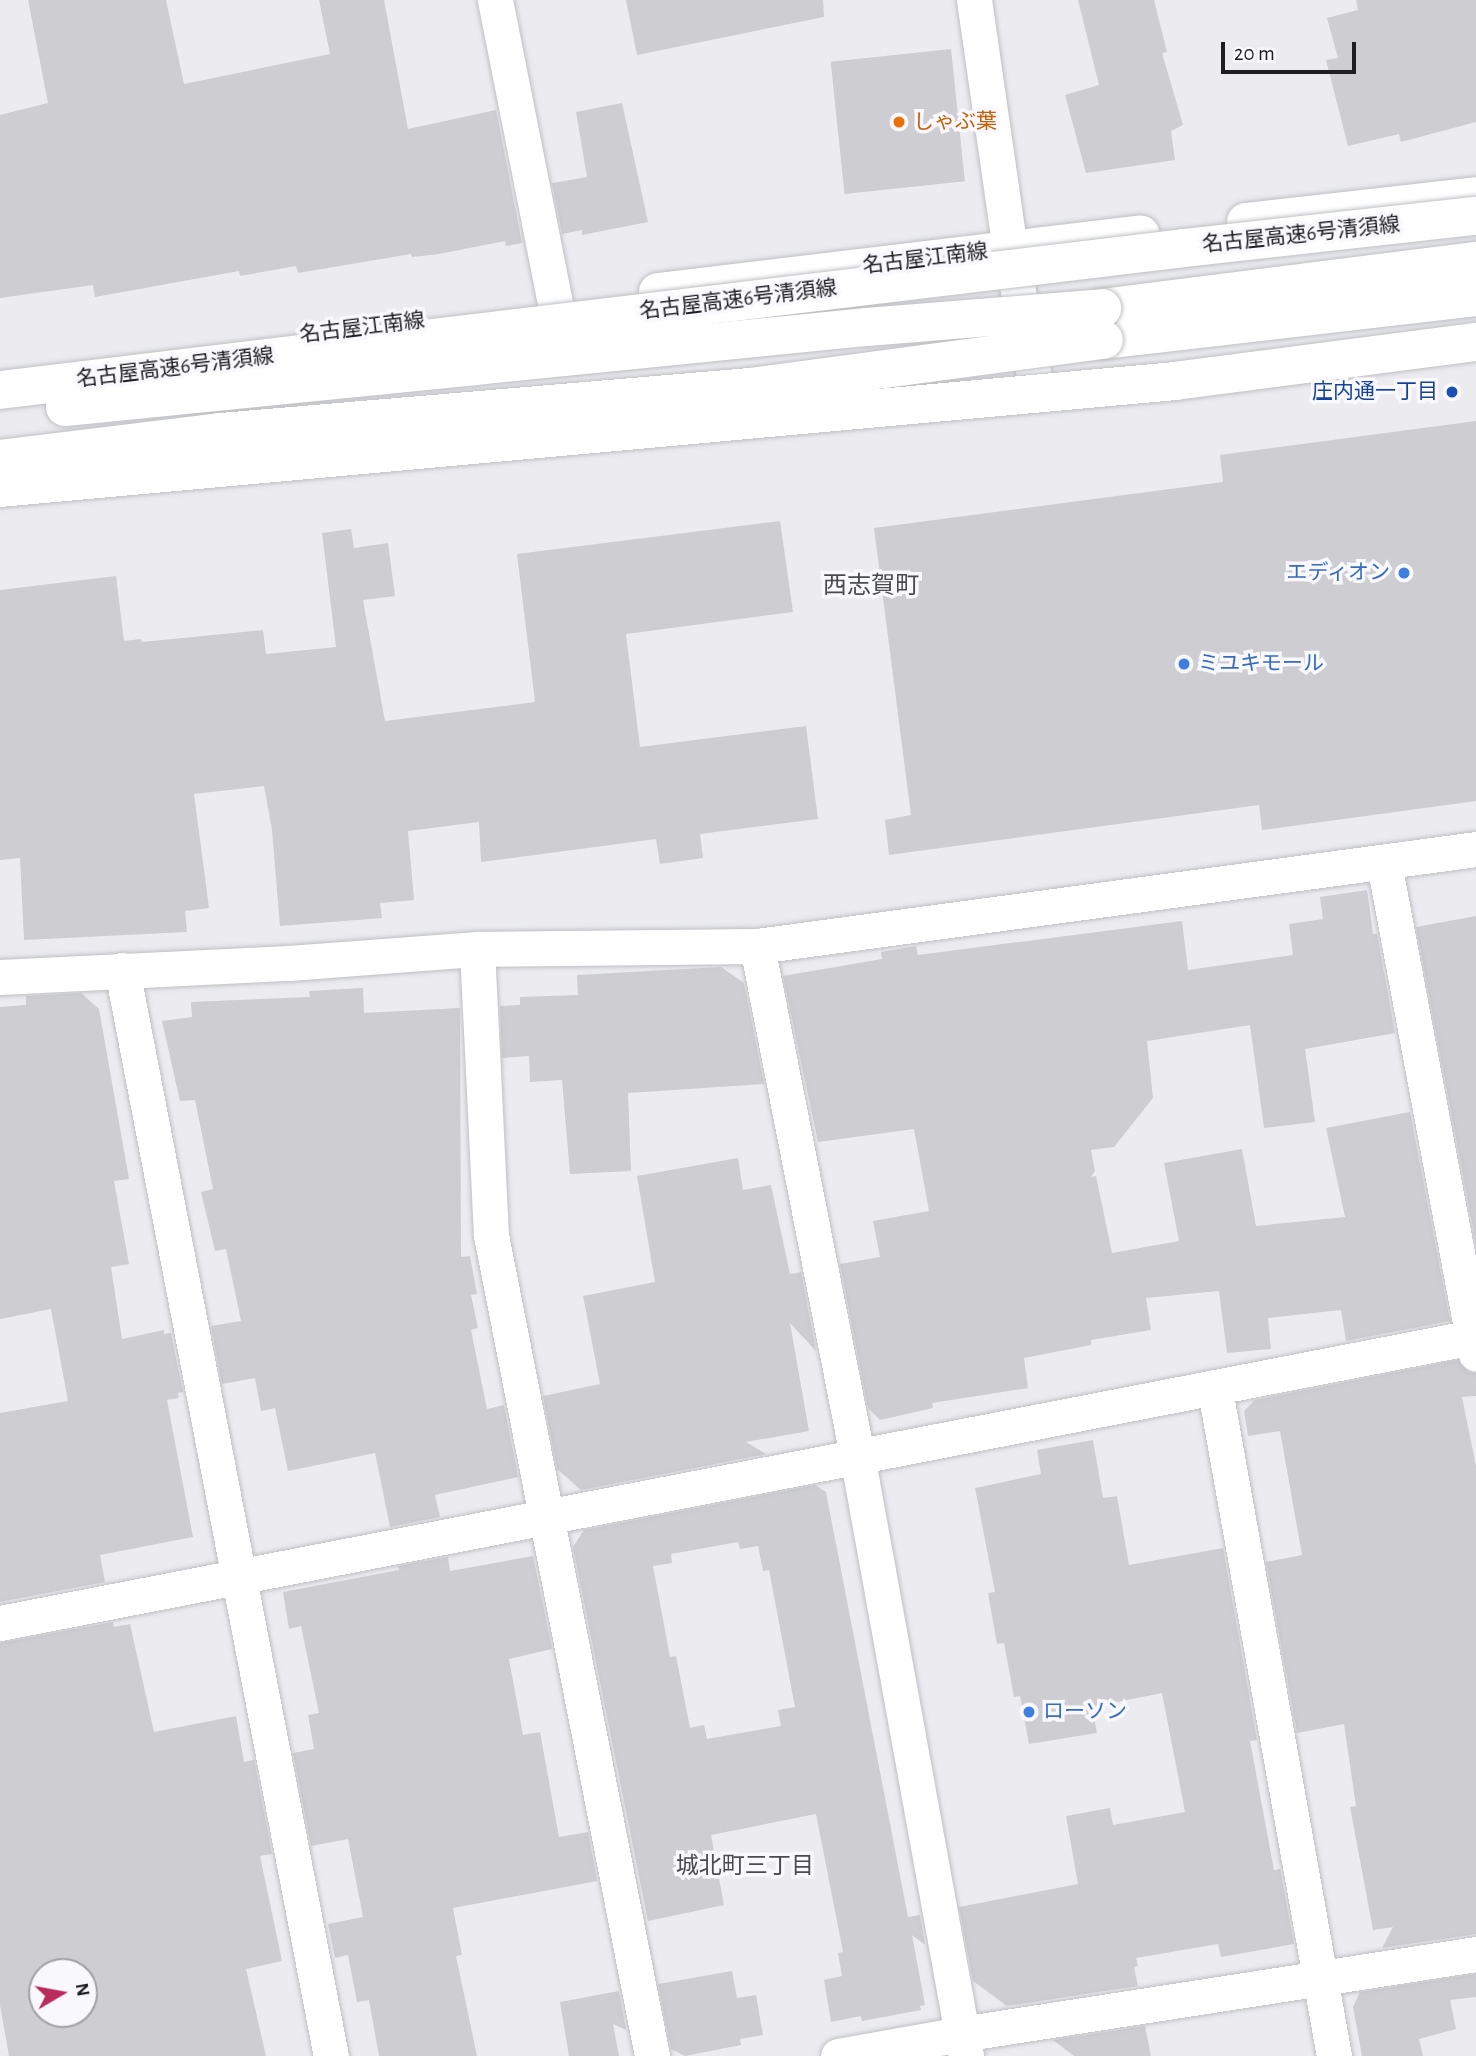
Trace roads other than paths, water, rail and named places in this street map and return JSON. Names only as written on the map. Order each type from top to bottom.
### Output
[{"type":"main road","name":"名古屋江南線","points":[[0,375],[555,304],[1476,196]]},
{"type":"main road","name":"名古屋高速6号清須線","points":[[0,390],[1114,256],[1476,216]]},
{"type":"main road","points":[[0,412],[493,367],[867,327],[1102,308],[1476,261]]},
{"type":"main road","points":[[0,459],[221,432],[750,387],[1476,297]]},
{"type":"main road","points":[[0,502],[531,452],[1036,387],[1476,341]]},
{"type":"main road","points":[[0,488],[1175,381],[1476,341]]},
{"type":"street","points":[[495,0],[555,304]]},
{"type":"street","points":[[974,0],[1010,249],[1036,387]]},
{"type":"street","points":[[0,977],[289,963],[477,949],[757,946],[1476,849]]},
{"type":"street","points":[[0,1623],[857,1455],[1475,1345],[1384,863]]},
{"type":"street","points":[[757,946],[857,1455],[963,2045]]},
{"type":"street","points":[[477,949],[491,1235],[652,2056]]},
{"type":"street","points":[[122,970],[331,2056]]},
{"type":"street","points":[[1215,1390],[1334,2056]]},
{"type":"street","points":[[838,2056],[963,2045],[1476,1954]]},
{"type":"place","name":"しゃぶ葉","points":[[899,122]]},
{"type":"place","name":"庄内通一丁目","points":[[1452,392]]},
{"type":"place","name":"エディオン","points":[[1404,573]]},
{"type":"place","name":"ミユキモール","points":[[1184,664]]},
{"type":"place","name":"ローソン","points":[[1029,1712]]},
{"type":"district","name":"西志賀町","points":[[871,587]]},
{"type":"district","name":"城北町三丁目","points":[[745,1867]]}]
